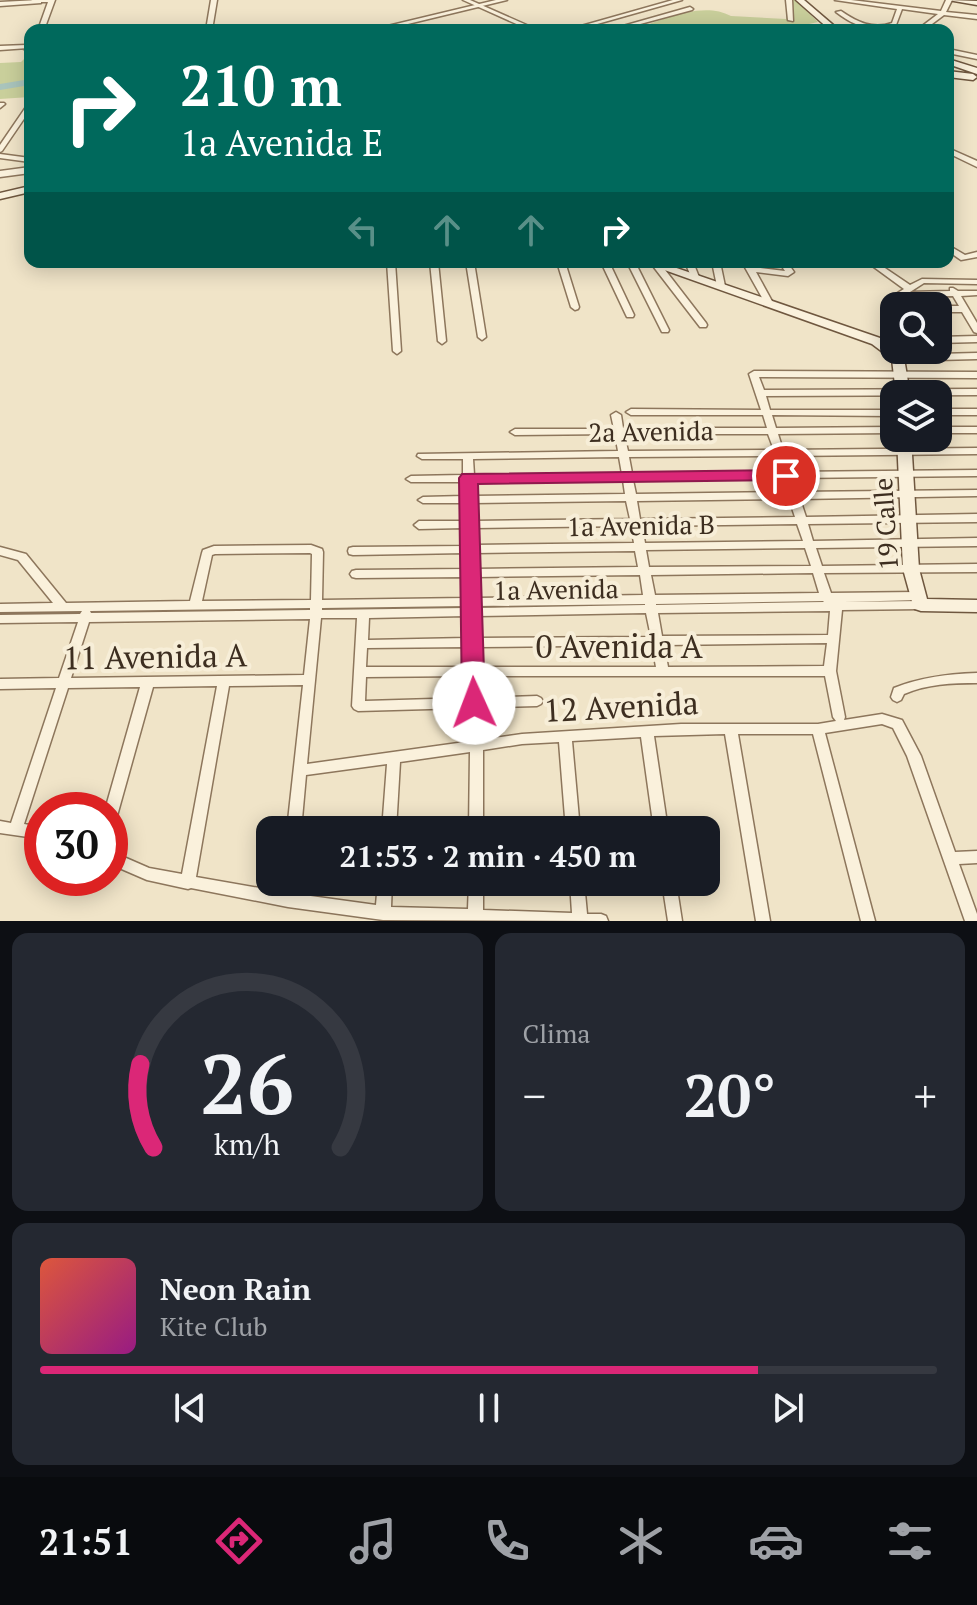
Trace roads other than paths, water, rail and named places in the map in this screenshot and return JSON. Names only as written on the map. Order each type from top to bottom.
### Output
[{"type":"main road","points":[[800,0],[827,24]]},
{"type":"main road","points":[[951,0],[975,1]]},
{"type":"main road","points":[[954,63],[977,71]]},
{"type":"main road","points":[[954,75],[977,77]]},
{"type":"main road","points":[[0,196],[24,190]]},
{"type":"main road","points":[[667,268],[880,344]]},
{"type":"main road","points":[[899,364],[901,380]]},
{"type":"main road","name":"19 Calle","points":[[904,452],[911,569],[919,601]]},
{"type":"main road","points":[[919,601],[977,596]]},
{"type":"main road","points":[[919,601],[977,606]]},
{"type":"street","points":[[0,2],[11,0]]},
{"type":"street","points":[[0,2],[52,0],[41,24]]},
{"type":"street","points":[[210,24],[214,0]]},
{"type":"street","points":[[466,0],[521,24]]},
{"type":"street","points":[[414,24],[504,0]]},
{"type":"street","points":[[402,24],[513,0]]},
{"type":"street","points":[[592,24],[679,0]]},
{"type":"street","points":[[789,0],[791,20]]},
{"type":"street","points":[[838,0],[977,17]]},
{"type":"street","points":[[928,24],[943,13],[951,0]]},
{"type":"street","points":[[38,1],[46,5],[40,24]]},
{"type":"street","points":[[893,24],[900,8]]},
{"type":"street","points":[[634,24],[690,9]]},
{"type":"street","points":[[839,12],[855,24],[860,15]]},
{"type":"street","points":[[960,15],[977,24]]},
{"type":"street","points":[[0,49],[24,46]]},
{"type":"street","points":[[954,51],[977,57]]},
{"type":"street","points":[[24,115],[0,153],[24,159]]},
{"type":"street","points":[[954,153],[977,164]]},
{"type":"street","points":[[0,174],[24,171]]},
{"type":"street","points":[[954,251],[964,258],[977,254]]},
{"type":"street","points":[[391,268],[397,351]]},
{"type":"street","points":[[435,268],[442,341]]},
{"type":"street","points":[[471,268],[482,337]]},
{"type":"street","points":[[563,268],[575,307]]},
{"type":"street","points":[[608,268],[630,315]]},
{"type":"street","points":[[634,268],[665,330]]},
{"type":"street","points":[[655,268],[703,325]]},
{"type":"street","points":[[691,268],[695,277]]},
{"type":"street","points":[[717,268],[721,286]]},
{"type":"street","points":[[749,268],[769,303]]},
{"type":"street","points":[[756,268],[783,275],[790,272],[787,268]]},
{"type":"street","points":[[878,268],[906,292],[922,281],[977,282]]},
{"type":"street","points":[[947,280],[977,330]]},
{"type":"street","points":[[952,293],[977,293]]},
{"type":"street","points":[[952,309],[965,309]]},
{"type":"street","points":[[952,340],[977,339]]},
{"type":"street","points":[[952,357],[977,356]]},
{"type":"street","points":[[839,717],[830,671],[833,602],[817,570],[754,374],[977,375]]},
{"type":"street","points":[[952,392],[977,392]]},
{"type":"street","points":[[760,393],[880,393]]},
{"type":"street","points":[[631,412],[880,413]]},
{"type":"street","points":[[952,412],[977,412]]},
{"type":"street","points":[[616,415],[663,672]]},
{"type":"street","points":[[515,432],[880,430]]},
{"type":"street","points":[[952,430],[977,430]]},
{"type":"street","name":"2a Avenida","points":[[422,456],[778,452],[880,446]]},
{"type":"street","name":"2a Avenida","points":[[952,449],[977,451]]},
{"type":"street","points":[[468,456],[468,573],[474,703]]},
{"type":"street","points":[[411,479],[977,473]]},
{"type":"street","points":[[423,500],[977,493]]},
{"type":"street","points":[[419,525],[977,518]]},
{"type":"street","name":"1a Avenida B","points":[[353,551],[977,542]]},
{"type":"street","points":[[195,610],[205,557],[214,550],[311,549],[318,552],[310,680],[295,816]]},
{"type":"street","points":[[0,551],[10,551],[22,557],[62,606]]},
{"type":"street","points":[[356,574],[977,568]]},
{"type":"street","name":"1a Avenida","points":[[0,619],[86,612],[919,601]]},
{"type":"street","name":"1a Avenida","points":[[0,608],[62,606],[86,612]]},
{"type":"street","name":"1a Avenida","points":[[316,608],[363,614],[470,608]]},
{"type":"street","points":[[16,829],[86,612]]},
{"type":"street","points":[[363,614],[358,706],[537,701]]},
{"type":"street","points":[[362,644],[831,639]]},
{"type":"street","name":"0 Avenida A","points":[[360,672],[830,671]]},
{"type":"street","points":[[897,697],[898,691],[906,687],[969,678],[977,691]]},
{"type":"street","name":"11 Avenida A","points":[[0,684],[310,680]]},
{"type":"street","points":[[188,883],[224,681]]},
{"type":"street","points":[[117,792],[148,682]]},
{"type":"street","name":"12 Avenida","points":[[299,771],[565,736],[647,731],[818,729],[882,719],[898,724],[914,756],[949,858]]},
{"type":"street","points":[[818,729],[868,921]]},
{"type":"street","points":[[731,730],[763,921]]},
{"type":"street","points":[[647,731],[659,816]]},
{"type":"street","points":[[565,736],[572,816]]},
{"type":"street","points":[[476,816],[477,746]]},
{"type":"street","points":[[390,816],[394,757]]},
{"type":"street","points":[[0,827],[24,830]]},
{"type":"street","points":[[972,921],[949,858],[977,857]]},
{"type":"street","points":[[128,865],[147,874],[188,883],[383,913],[601,921]]},
{"type":"street","points":[[288,896],[288,900]]},
{"type":"street","points":[[383,913],[384,896]]},
{"type":"street","points":[[475,918],[476,896]]},
{"type":"street","points":[[578,896],[580,919]]},
{"type":"street","points":[[671,896],[675,921]]},
{"type":"waterway","points":[[0,87],[24,83]]}]
